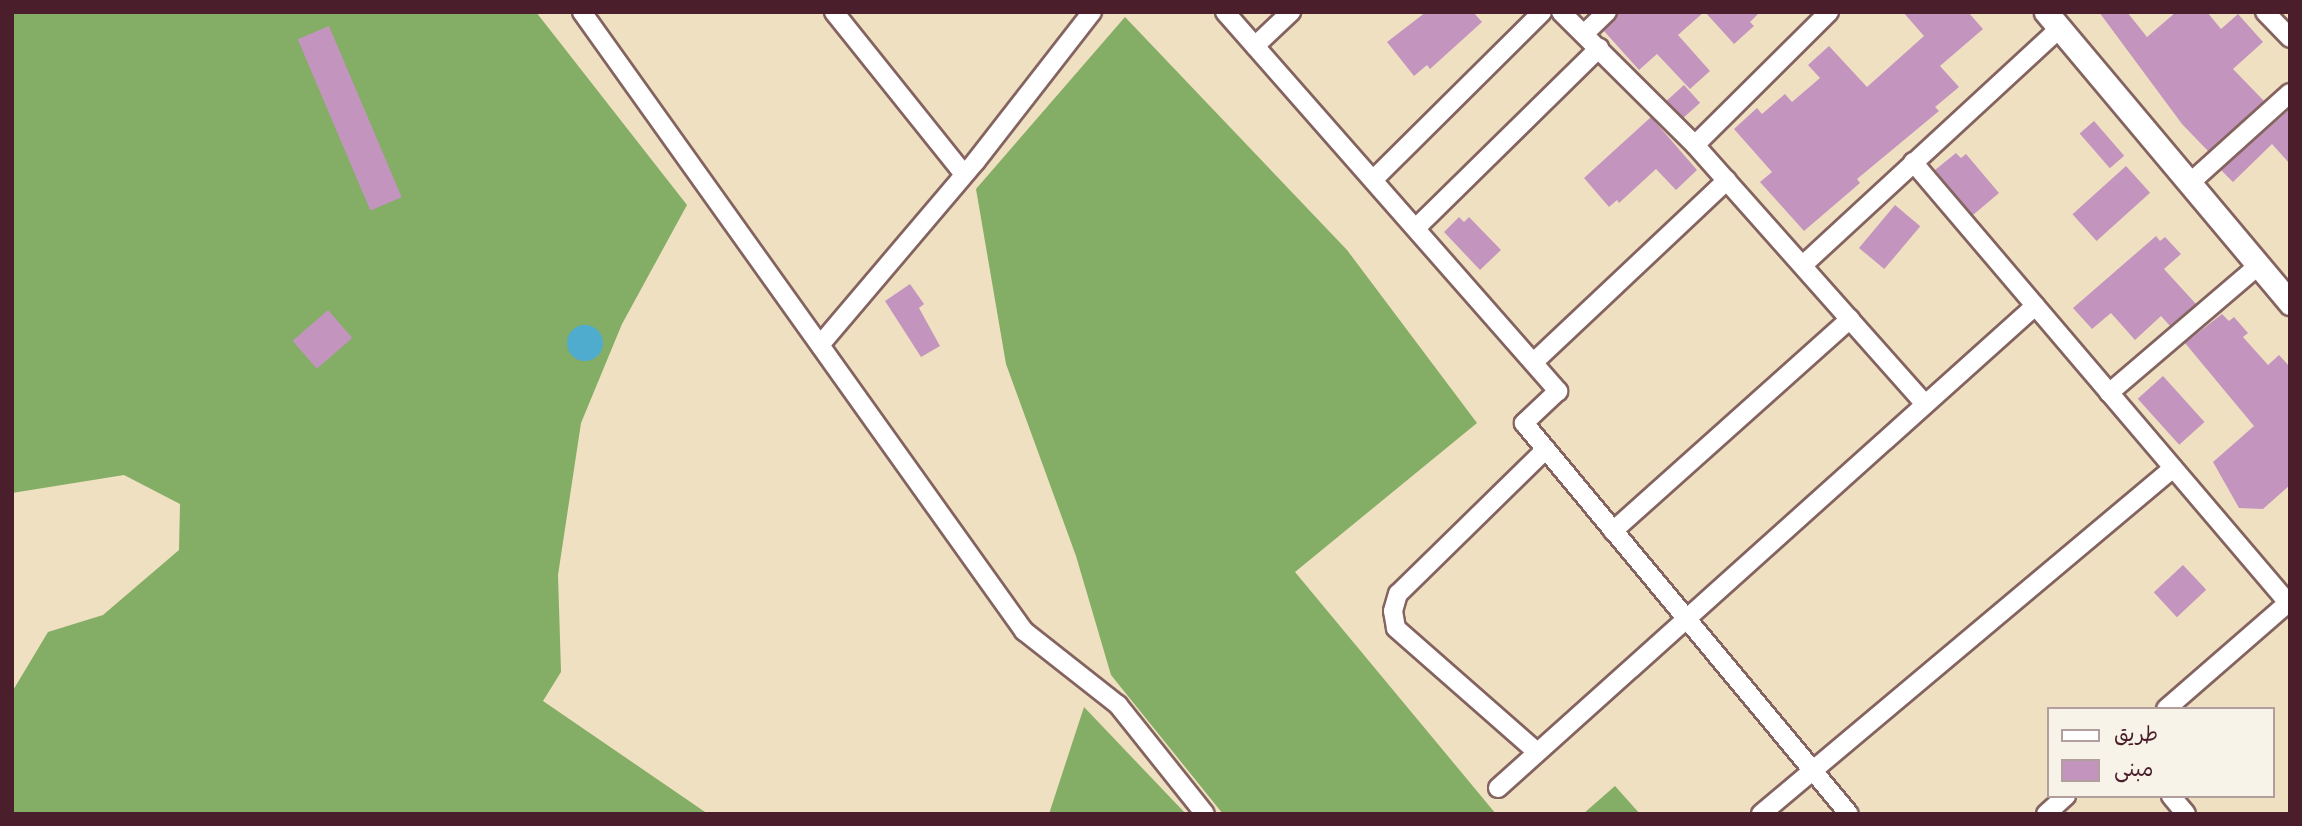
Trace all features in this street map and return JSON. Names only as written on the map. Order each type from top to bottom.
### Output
[{"type":"street","points":[[582,12],[1024,631],[1118,705],[1205,814]]},
{"type":"street","points":[[834,12],[964,174]]},
{"type":"street","points":[[1225,12],[1558,391],[1524,423],[1849,814]]},
{"type":"street","points":[[1255,46],[1291,12]]},
{"type":"street","points":[[1373,180],[1542,12]]},
{"type":"street","points":[[1561,12],[1695,145],[1925,404]]},
{"type":"street","points":[[1584,34],[1607,12]]},
{"type":"street","points":[[1695,145],[1829,12]]},
{"type":"street","points":[[2265,12],[2290,38]]},
{"type":"street","points":[[820,345],[964,174],[1087,14]]},
{"type":"street","points":[[1803,265],[1913,162],[2053,20],[2290,303]]},
{"type":"street","points":[[1416,228],[1599,48]]},
{"type":"street","points":[[2191,182],[2290,93]]},
{"type":"street","points":[[1913,162],[2289,604],[2168,707]]},
{"type":"street","points":[[1534,362],[1727,180]]},
{"type":"street","points":[[2109,393],[2259,265]]},
{"type":"street","points":[[1498,788],[2035,306]]},
{"type":"street","points":[[1614,531],[1850,318]]},
{"type":"street","points":[[1537,752],[1396,628],[1393,611],[1398,594],[1546,449]]},
{"type":"street","points":[[1761,814],[2173,468]]},
{"type":"street","points":[[2046,814],[2064,798]]},
{"type":"street","points":[[2173,798],[2186,814]]},
{"type":"green space","points":[[12,12],[536,12],[687,205],[622,324],[581,423],[558,575],[561,672],[543,701],[708,814],[12,814],[12,692],[48,632],[103,615],[179,550],[180,504],[124,475],[12,493]]},
{"type":"green space","points":[[1125,17],[1347,250],[1477,423],[1295,572],[1496,814],[1223,814],[1111,675],[1076,556],[1006,364],[976,189]]},
{"type":"green space","points":[[1084,707],[1186,814],[1049,814]]},
{"type":"green space","points":[[1615,786],[1640,814],[1583,814]]},
{"type":"water","points":[[585,325],[598,330],[603,343],[598,356],[585,361],[572,356],[567,343],[572,330]]},
{"type":"building","points":[[1426,12],[1473,12],[1482,22],[1430,69],[1427,65],[1414,76],[1387,42]]},
{"type":"building","points":[[1618,12],[1704,12],[1678,35],[1710,71],[1690,89],[1657,54],[1639,70],[1604,31]]},
{"type":"building","points":[[1705,12],[1760,12],[1750,22],[1754,26],[1734,44]]},
{"type":"building","points":[[1903,12],[1968,12],[1983,29],[1940,66],[1959,87],[1935,107],[1939,111],[1857,179],[1860,183],[1804,231],[1760,182],[1772,172],[1734,129],[1757,108],[1762,114],[1785,94],[1792,102],[1820,78],[1808,65],[1829,46],[1867,87],[1924,36]]},
{"type":"building","points":[[2099,12],[2127,12],[2147,37],[2176,12],[2207,12],[2221,29],[2238,14],[2263,42],[2233,69],[2264,101],[2208,151],[2182,124]]},
{"type":"building","points":[[329,26],[402,197],[370,210],[298,39]]},
{"type":"building","points":[[1684,85],[1700,103],[1683,118],[1667,100]]},
{"type":"building","points":[[2290,109],[2290,164],[2272,144],[2233,182],[2221,170]]},
{"type":"building","points":[[1651,117],[1697,170],[1676,190],[1656,169],[1619,203],[1617,200],[1609,207],[1584,178]]},
{"type":"building","points":[[2094,121],[2124,156],[2110,168],[2080,133]]},
{"type":"building","points":[[1956,153],[1961,158],[1966,154],[1999,193],[1973,215],[1935,170]]},
{"type":"building","points":[[2126,166],[2150,193],[2097,241],[2072,214]]},
{"type":"building","points":[[1895,205],[1920,226],[1884,269],[1859,248]]},
{"type":"building","points":[[1459,217],[1464,222],[1469,217],[1501,250],[1480,270],[1444,232]]},
{"type":"building","points":[[2156,236],[2160,241],[2165,237],[2181,254],[2164,269],[2196,304],[2170,326],[2161,316],[2135,340],[2111,313],[2092,329],[2073,308]]},
{"type":"building","points":[[910,284],[924,304],[919,308],[940,346],[921,357],[885,301]]},
{"type":"building","points":[[328,310],[352,338],[317,369],[293,341]]},
{"type":"building","points":[[2222,314],[2229,321],[2234,317],[2248,333],[2243,337],[2268,365],[2279,355],[2290,367],[2290,485],[2263,509],[2239,508],[2213,462],[2254,426],[2185,343]]},
{"type":"building","points":[[2163,376],[2204,422],[2179,445],[2138,399]]},
{"type":"building","points":[[2183,565],[2206,590],[2177,617],[2154,592]]}]
